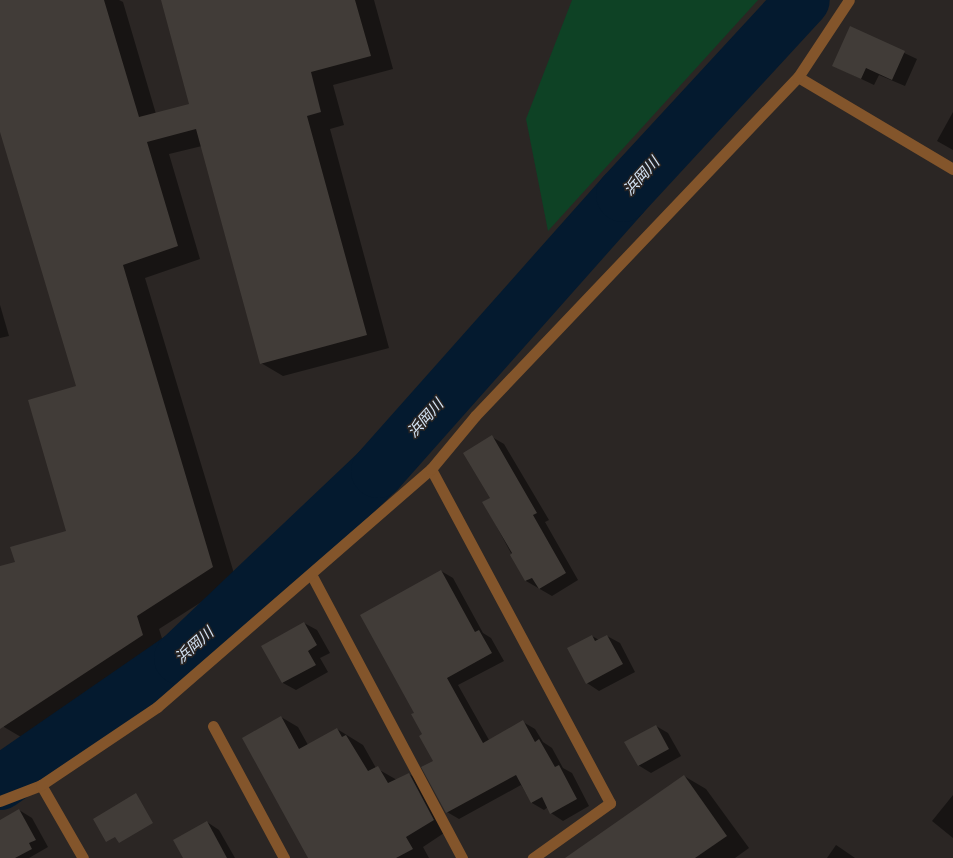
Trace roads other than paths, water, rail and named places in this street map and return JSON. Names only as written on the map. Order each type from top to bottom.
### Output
[{"type":"street","points":[[0,801],[41,785],[157,707],[431,469],[474,416],[798,77],[849,0]]},
{"type":"street","points":[[798,77],[953,169]]},
{"type":"street","points":[[431,469],[610,803],[533,858]]},
{"type":"street","points":[[311,574],[462,858]]},
{"type":"street","points":[[212,726],[284,858]]},
{"type":"street","points":[[41,785],[83,858]]},
{"type":"waterway","name":"浜岡川","points":[[0,783],[181,658],[378,471],[623,195],[803,0]]}]
